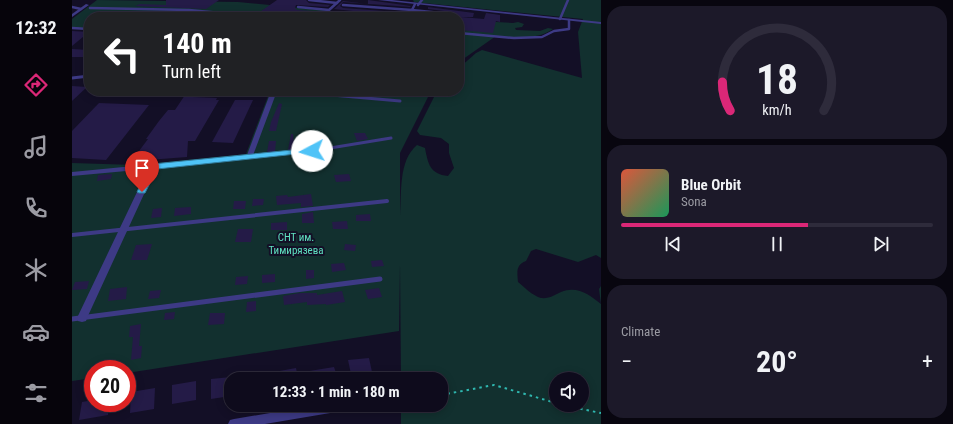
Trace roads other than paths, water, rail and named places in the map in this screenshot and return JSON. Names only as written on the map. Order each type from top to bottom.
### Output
[{"type":"street","points":[[380,0],[601,23]]},
{"type":"street","points":[[72,16],[81,9],[89,6]]},
{"type":"street","points":[[72,174],[250,157],[272,96]]},
{"type":"street","points":[[82,318],[153,166]]},
{"type":"street","points":[[234,424],[306,412]]},
{"type":"lane","points":[[309,0],[337,3]]},
{"type":"lane","points":[[298,7],[329,10],[340,0]]},
{"type":"lane","points":[[412,10],[416,4],[422,0]]},
{"type":"lane","points":[[560,19],[568,0]]},
{"type":"lane","points":[[343,5],[432,12]]},
{"type":"lane","points":[[89,6],[210,12]]},
{"type":"lane","points":[[72,7],[81,9]]},
{"type":"lane","points":[[464,33],[482,34],[506,39],[542,37],[554,31],[569,29],[569,20]]},
{"type":"lane","points":[[72,28],[84,28]]},
{"type":"lane","points":[[72,78],[84,77]]},
{"type":"lane","points":[[343,96],[400,101]]},
{"type":"lane","points":[[250,157],[312,151],[391,138]]},
{"type":"lane","points":[[72,235],[387,201]]},
{"type":"lane","points":[[72,319],[380,279]]},
{"type":"park label","name":"СНТ им. Тимирязева","points":[[296,243]]}]
